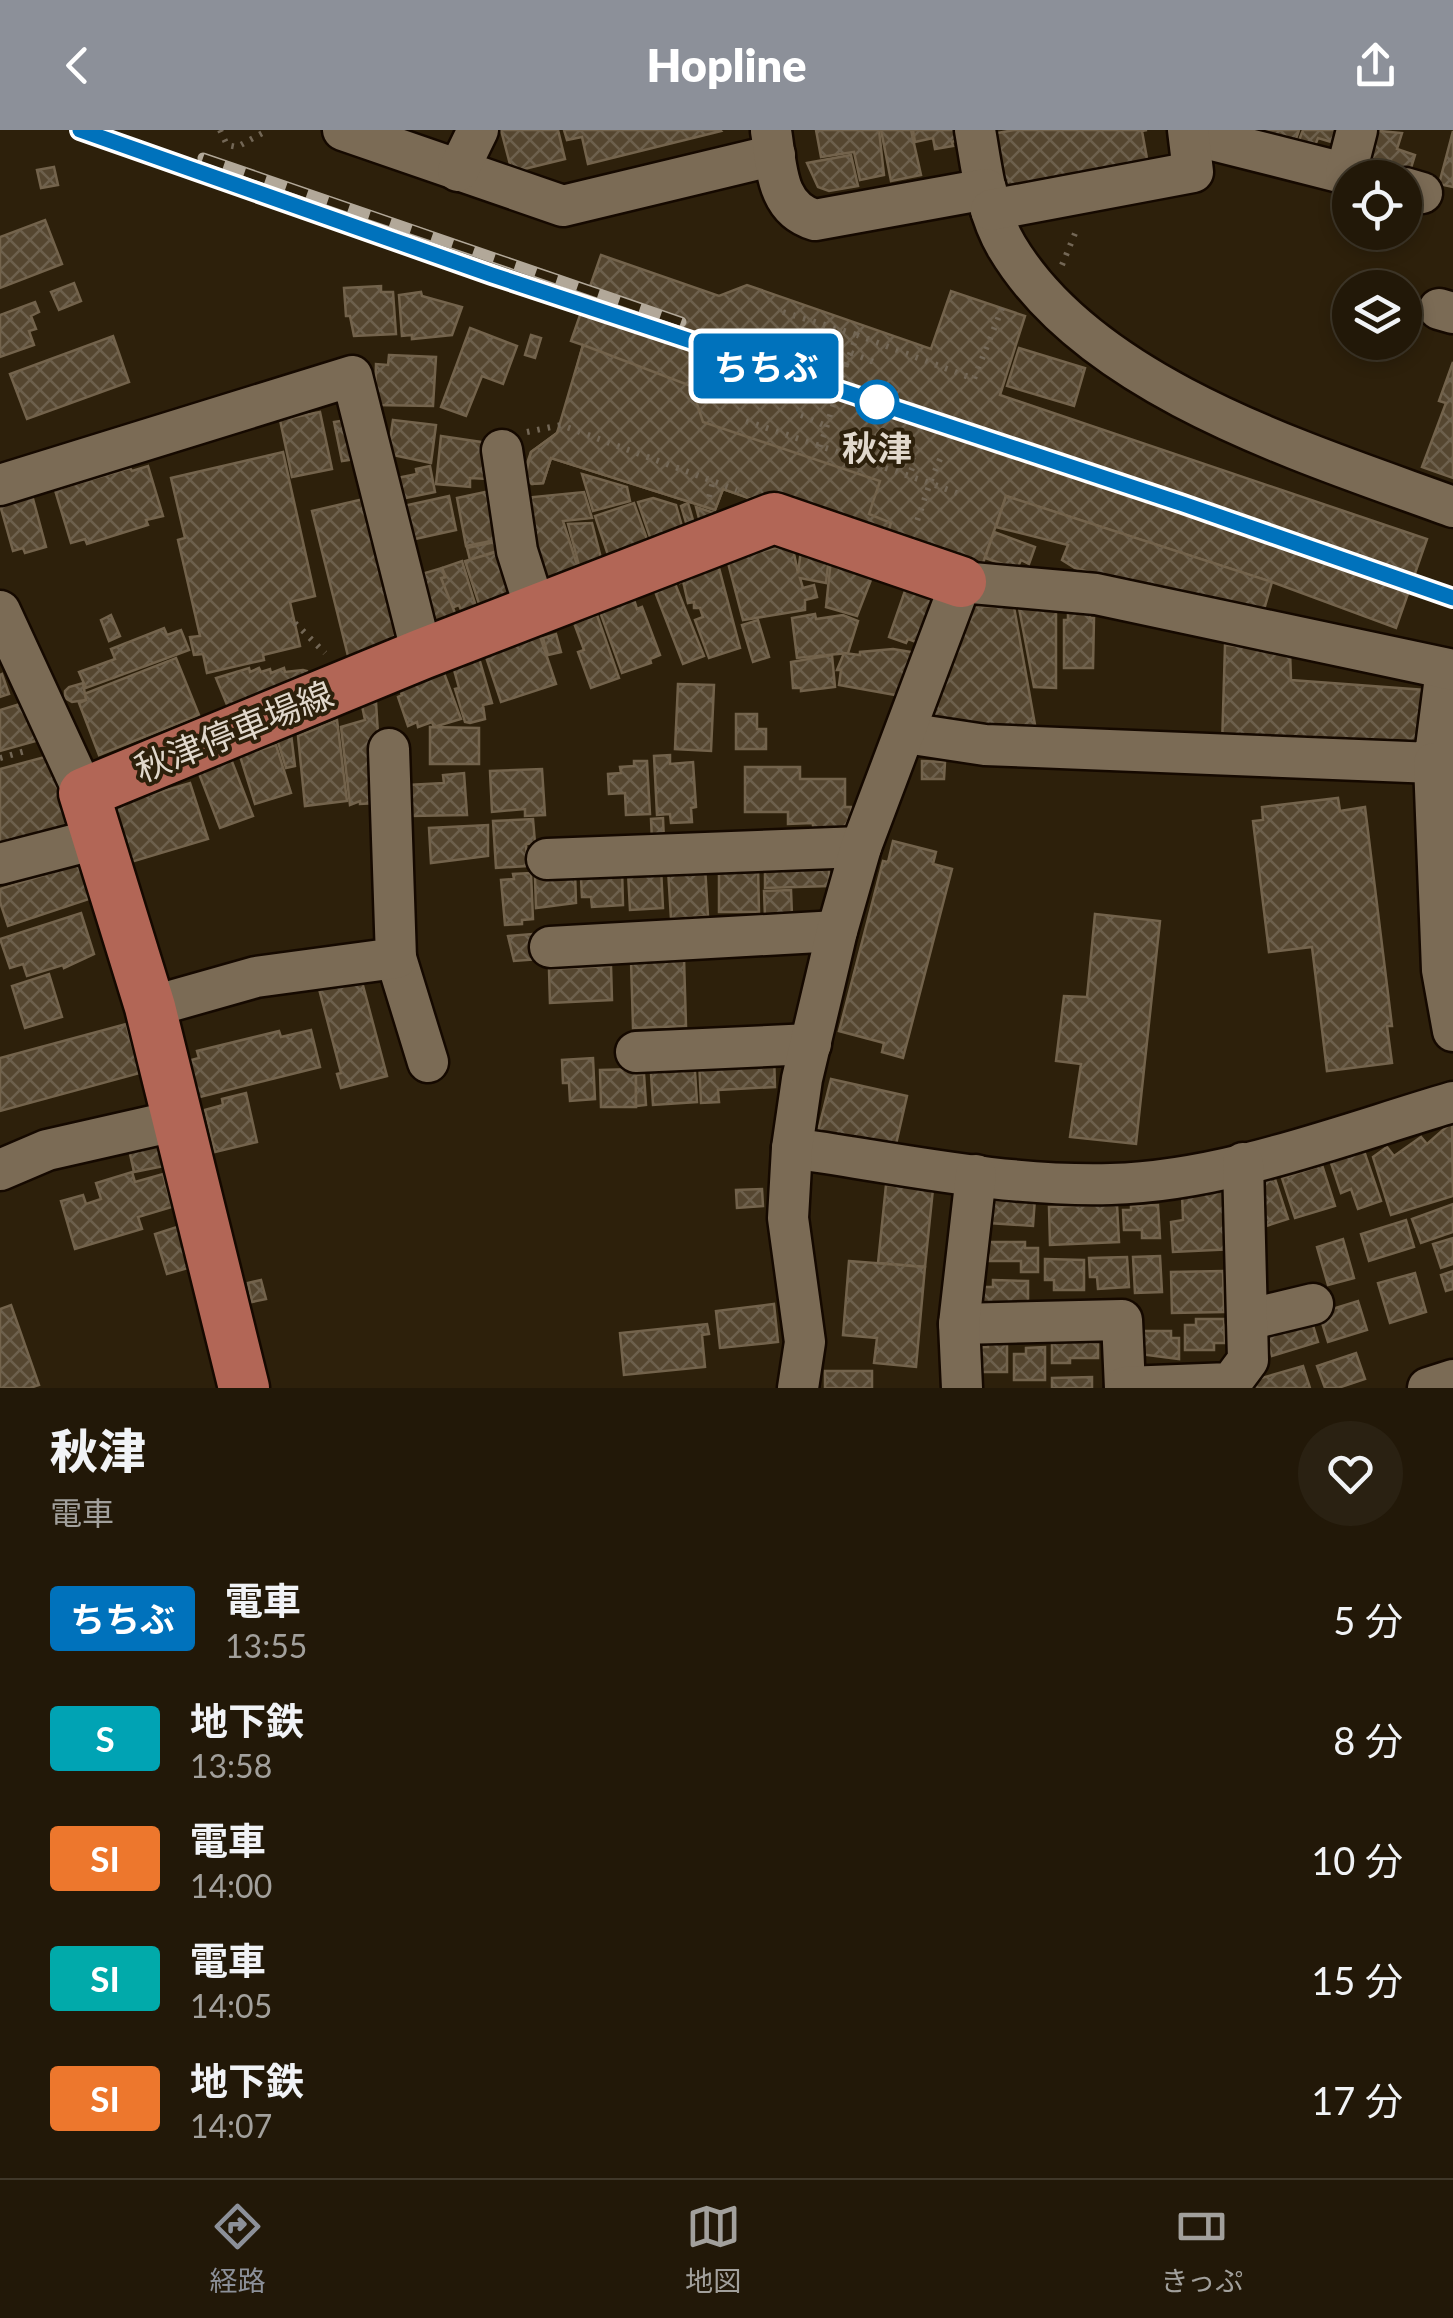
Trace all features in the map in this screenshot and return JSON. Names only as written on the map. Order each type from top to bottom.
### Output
[{"type":"main road","name":"秋津停車場線","points":[[92,816],[422,654],[774,518],[960,582]]},
{"type":"main road","points":[[92,816],[150,1007],[244,1388]]},
{"type":"street","points":[[343,130],[563,206],[773,143],[780,189],[794,210],[815,220],[1193,172],[1188,132],[1332,169]]},
{"type":"street","points":[[458,170],[478,130]]},
{"type":"street","points":[[975,130],[988,200],[1006,246],[1036,289],[1062,315],[1150,381],[1305,451],[1453,507]]},
{"type":"street","points":[[1355,160],[1356,130]]},
{"type":"street","points":[[0,485],[352,376],[422,654]]},
{"type":"street","points":[[502,450],[517,551],[536,610]]},
{"type":"street","points":[[798,1388],[804,1342],[788,1218],[792,1148],[810,1044],[861,848],[960,582],[1096,594],[1450,670],[1444,763],[1453,1032]]},
{"type":"street","points":[[0,612],[92,816],[0,864]]},
{"type":"street","points":[[906,734],[985,744],[1444,763]]},
{"type":"street","points":[[389,749],[396,958],[428,1062]]},
{"type":"street","points":[[547,859],[861,848]]},
{"type":"street","points":[[550,947],[837,931]]},
{"type":"street","points":[[150,1007],[256,977],[396,958]]},
{"type":"street","points":[[636,1052],[810,1044]]},
{"type":"street","points":[[792,1148],[1030,1182],[1114,1184],[1244,1164],[1453,1102]]},
{"type":"street","points":[[0,1170],[47,1150],[178,1120]]},
{"type":"street","points":[[959,1324],[1122,1320],[1125,1387],[1230,1383],[1248,1360],[1244,1164]]},
{"type":"street","points":[[962,1388],[959,1324],[976,1174]]},
{"type":"street","points":[[1247,1320],[1313,1304]]},
{"type":"street","points":[[1428,1388],[1453,1380]]},
{"type":"path","points":[[220,130],[227,145],[237,147],[268,130]]},
{"type":"path","points":[[784,312],[974,379],[1010,286]]},
{"type":"path","points":[[820,447],[856,335]]},
{"type":"path","points":[[850,353],[874,362],[872,355]]},
{"type":"path","points":[[808,424],[802,415],[826,426]]},
{"type":"path","points":[[746,421],[959,494]]},
{"type":"path","points":[[853,438],[914,461],[908,476]]},
{"type":"path","points":[[911,540],[940,458]]},
{"type":"path","points":[[709,496],[713,481]]},
{"type":"building","points":[[501,130],[558,130],[565,159],[512,172]]},
{"type":"building","points":[[564,130],[721,131],[588,164],[582,137],[567,140]]},
{"type":"building","points":[[816,130],[879,130],[884,175],[860,180],[854,152],[821,157]]},
{"type":"building","points":[[881,130],[911,130],[921,175],[891,181]]},
{"type":"building","points":[[913,130],[960,130],[961,139],[952,142],[953,146],[935,149],[933,138],[915,142]]},
{"type":"building","points":[[1014,130],[1147,130],[1142,131],[1148,164],[998,192],[986,135]]},
{"type":"building","points":[[1259,130],[1299,130],[1294,145],[1258,135]]},
{"type":"building","points":[[1303,130],[1346,130],[1341,145],[1318,138],[1314,148],[1298,143]]},
{"type":"building","points":[[1368,130],[1402,133],[1397,149],[1415,155],[1413,160],[1363,160]]},
{"type":"building","points":[[1453,131],[1453,187],[1439,184]]},
{"type":"building","points":[[851,155],[858,186],[829,191],[818,187],[807,163]]},
{"type":"building","points":[[54,167],[58,185],[41,188],[37,170]]},
{"type":"building","points":[[45,220],[62,264],[0,288],[0,237]]},
{"type":"building","points":[[601,255],[719,296],[747,285],[931,349],[951,291],[1025,316],[1000,395],[1427,539],[1396,628],[1272,582],[1006,496],[981,569],[894,549],[723,489],[715,510],[551,458],[543,483],[532,484],[525,478],[525,469],[531,452],[557,433],[561,425],[583,345],[571,341]]},
{"type":"building","points":[[74,283],[81,301],[59,310],[51,292]]},
{"type":"building","points":[[381,286],[381,292],[393,292],[396,334],[354,336],[350,316],[346,316],[344,288]]},
{"type":"building","points":[[421,292],[422,296],[462,307],[452,335],[412,339],[412,335],[402,336],[399,295]]},
{"type":"building","points":[[35,302],[39,312],[31,316],[36,329],[29,331],[34,345],[0,357],[0,315]]},
{"type":"building","points":[[470,328],[517,346],[503,384],[482,376],[466,416],[441,407]]},
{"type":"building","points":[[531,335],[541,338],[535,358],[525,355]]},
{"type":"building","points":[[113,336],[129,382],[27,419],[10,374]]},
{"type":"building","points":[[583,345],[691,386],[703,422],[880,481],[869,514],[891,523],[884,545],[723,489],[715,510],[551,458],[543,483],[532,484],[525,478],[531,452],[557,433]]},
{"type":"building","points":[[1019,348],[1085,368],[1074,406],[1007,386]]},
{"type":"building","points":[[389,355],[436,357],[433,406],[375,405],[376,364],[388,365]]},
{"type":"building","points":[[1453,362],[1453,478],[1422,467],[1446,403],[1439,401]]},
{"type":"building","points":[[320,412],[332,469],[292,477],[280,420]]},
{"type":"building","points":[[346,420],[368,457],[342,461],[334,422]]},
{"type":"building","points":[[393,420],[436,425],[431,463],[388,454]]},
{"type":"building","points":[[441,436],[481,442],[486,450],[487,479],[470,478],[470,487],[436,484]]},
{"type":"building","points":[[283,452],[315,596],[290,602],[300,646],[263,655],[264,660],[207,673],[203,654],[194,655],[190,637],[200,636],[178,540],[185,538],[171,478]]},
{"type":"building","points":[[148,466],[163,516],[146,520],[148,525],[87,544],[85,539],[71,543],[55,490]]},
{"type":"building","points":[[430,466],[435,492],[396,500],[392,479],[417,474],[416,469]]},
{"type":"building","points":[[582,474],[627,487],[630,501],[593,511]]},
{"type":"building","points":[[499,489],[501,539],[466,546],[457,498]]},
{"type":"building","points":[[584,492],[592,518],[563,521],[581,577],[538,591],[523,498]]},
{"type":"building","points":[[32,495],[46,547],[25,553],[23,548],[13,551],[0,505]]},
{"type":"building","points":[[449,496],[456,530],[406,541],[399,507]]},
{"type":"building","points":[[1006,496],[1272,582],[1263,613],[1075,568],[1062,560],[1068,545],[996,527]]},
{"type":"building","points":[[368,498],[403,641],[348,656],[312,511]]},
{"type":"building","points":[[653,498],[676,505],[683,530],[651,540],[638,502]]},
{"type":"building","points":[[634,503],[648,542],[608,555],[595,516]]},
{"type":"building","points":[[688,503],[695,527],[688,529],[681,506]]},
{"type":"building","points":[[696,507],[727,517],[701,526]]},
{"type":"building","points":[[592,523],[603,566],[581,573],[568,524]]},
{"type":"building","points":[[994,532],[1035,547],[1029,564],[1021,560],[1017,569],[985,558]]},
{"type":"building","points":[[495,542],[497,551],[470,560],[467,548]]},
{"type":"building","points":[[792,544],[798,573],[801,550],[829,557],[826,583],[800,578],[803,588],[814,585],[817,597],[805,600],[805,610],[743,620],[727,559],[754,547],[755,553]]},
{"type":"building","points":[[507,549],[525,598],[482,613],[465,561]]},
{"type":"building","points":[[831,559],[874,572],[857,616],[826,607]]},
{"type":"building","points":[[462,561],[477,610],[463,615],[459,605],[451,608],[441,578],[446,577],[442,568]]},
{"type":"building","points":[[718,564],[740,648],[709,658],[695,620],[703,617],[700,608],[694,608],[694,602],[688,603],[683,581],[680,583],[677,576]]},
{"type":"building","points":[[442,568],[445,577],[441,578],[459,623],[435,630],[418,575]]},
{"type":"building","points":[[674,581],[704,656],[683,664],[654,589]]},
{"type":"building","points":[[907,585],[945,598],[927,646],[889,637]]},
{"type":"building","points":[[633,597],[637,609],[642,607],[660,655],[650,659],[651,663],[622,673],[599,609]]},
{"type":"building","points":[[967,606],[1014,607],[1037,736],[926,719]]},
{"type":"building","points":[[1019,608],[1056,608],[1056,688],[1034,687]]},
{"type":"building","points":[[1068,608],[1090,609],[1090,618],[1094,618],[1093,668],[1064,668],[1064,620],[1068,620]]},
{"type":"building","points":[[815,614],[816,619],[843,615],[858,621],[848,653],[797,658],[792,618]]},
{"type":"building","points":[[111,615],[120,636],[109,641],[101,620]]},
{"type":"building","points":[[597,615],[619,678],[591,688],[578,652],[584,650],[574,623]]},
{"type":"building","points":[[758,620],[769,657],[753,662],[742,625]]},
{"type":"building","points":[[164,628],[167,635],[181,630],[189,650],[86,688],[79,672],[115,659],[111,649]]},
{"type":"building","points":[[556,634],[561,652],[548,655],[543,638]]},
{"type":"building","points":[[540,636],[556,684],[501,702],[485,654]]},
{"type":"building","points":[[1225,645],[1290,651],[1291,680],[1425,690],[1421,754],[1222,746]]},
{"type":"building","points":[[893,649],[917,653],[901,696],[839,685],[841,670],[837,670],[844,653],[860,655]]},
{"type":"building","points":[[832,655],[835,687],[801,691],[793,688],[791,662]]},
{"type":"building","points":[[176,658],[199,715],[99,755],[79,703],[86,700],[84,694]]},
{"type":"building","points":[[479,658],[492,703],[483,705],[485,719],[470,723],[465,722],[455,689],[459,688],[453,666]]},
{"type":"building","points":[[249,668],[250,672],[270,669],[271,673],[284,668],[285,672],[303,670],[311,680],[230,712],[216,678]]},
{"type":"building","points":[[444,673],[461,719],[434,727],[432,722],[408,726],[398,697],[402,695],[400,689]]},
{"type":"building","points":[[0,675],[9,694],[0,697]]},
{"type":"building","points":[[83,683],[86,700],[72,702],[65,698],[69,687]]},
{"type":"building","points":[[678,684],[714,685],[711,751],[675,749]]},
{"type":"building","points":[[376,702],[382,798],[378,803],[360,801],[350,805],[341,727],[365,720],[362,706]]},
{"type":"building","points":[[23,703],[36,741],[0,751],[0,710]]},
{"type":"building","points":[[736,714],[757,714],[757,729],[766,729],[766,749],[736,749]]},
{"type":"building","points":[[337,720],[347,801],[305,806],[298,736]]},
{"type":"building","points":[[430,727],[479,728],[479,764],[430,764]]},
{"type":"building","points":[[291,734],[295,766],[286,768],[277,739]]},
{"type":"building","points":[[276,745],[291,793],[255,804],[240,756]]},
{"type":"building","points":[[670,755],[670,764],[693,762],[696,807],[691,808],[692,822],[671,823],[670,814],[657,815],[654,756]]},
{"type":"building","points":[[45,757],[72,811],[72,823],[0,846],[0,769]]},
{"type":"building","points":[[231,759],[253,816],[220,828],[198,771]]},
{"type":"building","points":[[634,761],[647,761],[650,814],[626,815],[625,793],[609,794],[608,774],[621,773],[620,767],[634,766]]},
{"type":"building","points":[[922,761],[945,762],[944,779],[922,779]]},
{"type":"building","points":[[745,767],[800,767],[800,779],[845,779],[845,807],[851,807],[851,816],[836,833],[813,837],[813,823],[788,824],[788,812],[745,812]]},
{"type":"building","points":[[542,769],[545,815],[525,816],[525,809],[492,812],[490,771]]},
{"type":"building","points":[[464,773],[467,815],[410,816],[408,785],[444,783],[443,775]]},
{"type":"building","points":[[190,783],[208,839],[121,865],[108,807]]},
{"type":"building","points":[[1338,798],[1340,811],[1365,807],[1392,1026],[1387,1026],[1392,1063],[1327,1071],[1312,947],[1269,952],[1253,821],[1263,820],[1262,807]]},
{"type":"building","points":[[663,818],[664,841],[652,841],[651,819]]},
{"type":"building","points":[[533,819],[535,843],[526,844],[527,866],[496,868],[493,821]]},
{"type":"building","points":[[488,825],[488,856],[431,863],[429,828]]},
{"type":"building","points":[[893,841],[936,852],[933,864],[952,869],[903,1058],[882,1052],[884,1043],[839,1031],[883,861],[888,862]]},
{"type":"building","points":[[85,862],[95,897],[8,926],[0,889]]},
{"type":"building","points":[[829,862],[829,886],[765,888],[765,869]]},
{"type":"building","points":[[719,865],[758,865],[759,912],[719,912]]},
{"type":"building","points":[[705,866],[708,916],[671,919],[668,869]]},
{"type":"building","points":[[661,868],[663,908],[630,910],[628,872]]},
{"type":"building","points":[[622,869],[623,905],[592,907],[591,897],[582,897],[581,878]]},
{"type":"building","points":[[575,872],[576,903],[536,908],[535,877]]},
{"type":"building","points":[[531,873],[533,919],[505,925],[501,880],[514,879],[513,874]]},
{"type":"building","points":[[791,890],[792,916],[765,917],[764,891]]},
{"type":"building","points":[[81,913],[94,954],[64,968],[63,965],[27,976],[23,964],[10,968],[0,939]]},
{"type":"building","points":[[1095,914],[1160,921],[1136,1144],[1070,1137],[1081,1064],[1056,1061],[1064,996],[1087,997]]},
{"type":"building","points":[[532,934],[533,947],[541,959],[514,961],[508,936]]},
{"type":"building","points":[[684,958],[686,1026],[633,1028],[631,960]]},
{"type":"building","points":[[611,966],[612,1000],[550,1003],[549,969]]},
{"type":"building","points":[[49,974],[62,1017],[25,1028],[12,986]]},
{"type":"building","points":[[361,978],[387,1076],[341,1088],[337,1074],[341,1073],[319,989]]},
{"type":"building","points":[[126,1024],[140,1073],[0,1111],[0,1058]]},
{"type":"building","points":[[311,1030],[320,1067],[196,1098],[188,1061],[199,1058],[197,1051],[279,1031],[281,1037]]},
{"type":"building","points":[[774,1055],[775,1087],[718,1090],[719,1102],[701,1103],[699,1059]]},
{"type":"building","points":[[694,1057],[697,1102],[653,1105],[651,1073]]},
{"type":"building","points":[[593,1058],[595,1099],[570,1101],[569,1083],[563,1083],[562,1060]]},
{"type":"building","points":[[636,1069],[636,1107],[601,1107],[600,1070]]},
{"type":"building","points":[[644,1074],[646,1105],[636,1106],[636,1075]]},
{"type":"building","points":[[831,1079],[907,1096],[894,1153],[817,1135]]},
{"type":"building","points":[[246,1093],[257,1142],[215,1152],[205,1110],[223,1105],[222,1099]]},
{"type":"building","points":[[1452,1122],[1453,1196],[1391,1215],[1373,1157],[1387,1147],[1394,1156],[1421,1137],[1427,1144]]},
{"type":"building","points":[[163,1138],[169,1165],[134,1172],[128,1145]]},
{"type":"building","points":[[1363,1148],[1381,1201],[1358,1209],[1351,1189],[1341,1193],[1330,1160]]},
{"type":"building","points":[[1322,1165],[1335,1206],[1295,1218],[1282,1178]]},
{"type":"building","points":[[132,1172],[135,1182],[163,1174],[172,1207],[138,1217],[142,1229],[75,1249],[61,1201],[83,1195],[86,1204],[101,1199],[96,1183]]},
{"type":"building","points":[[1274,1176],[1288,1219],[1263,1227],[1257,1181]]},
{"type":"building","points":[[886,1185],[933,1189],[925,1267],[878,1263]]},
{"type":"building","points":[[762,1189],[763,1206],[737,1208],[736,1190]]},
{"type":"building","points":[[1232,1190],[1235,1249],[1173,1252],[1171,1222],[1183,1220],[1182,1193]]},
{"type":"building","points":[[998,1195],[1035,1198],[1033,1226],[989,1223],[990,1198],[997,1199]]},
{"type":"building","points":[[1117,1204],[1119,1242],[1050,1245],[1049,1207]]},
{"type":"building","points":[[1453,1204],[1453,1232],[1421,1243],[1412,1219]]},
{"type":"building","points":[[1158,1205],[1160,1238],[1142,1238],[1142,1230],[1124,1230],[1123,1210]]},
{"type":"building","points":[[1406,1220],[1414,1247],[1369,1261],[1361,1234]]},
{"type":"building","points":[[183,1225],[195,1266],[167,1274],[155,1234]]},
{"type":"building","points":[[1453,1238],[1453,1264],[1441,1268],[1433,1244]]},
{"type":"building","points":[[1343,1239],[1354,1278],[1328,1285],[1317,1247]]},
{"type":"building","points":[[989,1242],[1025,1242],[1025,1248],[1038,1248],[1038,1272],[1021,1272],[1021,1261],[989,1261],[989,1255],[979,1255],[979,1247],[989,1247]]},
{"type":"building","points":[[1160,1256],[1162,1292],[1135,1293],[1133,1257]]},
{"type":"building","points":[[1127,1257],[1129,1287],[1098,1289],[1097,1277],[1090,1277],[1089,1258]]},
{"type":"building","points":[[1045,1259],[1084,1260],[1084,1290],[1054,1290],[1054,1280],[1045,1280]]},
{"type":"building","points":[[849,1261],[925,1267],[916,1367],[874,1363],[877,1338],[843,1335]]},
{"type":"building","points":[[1223,1271],[1224,1312],[1172,1313],[1171,1272]]},
{"type":"building","points":[[1453,1271],[1453,1289],[1446,1291],[1441,1275]]},
{"type":"building","points":[[1415,1273],[1426,1312],[1390,1323],[1378,1283]]},
{"type":"building","points":[[261,1280],[266,1299],[252,1302],[248,1283]]},
{"type":"building","points":[[993,1280],[1028,1281],[1028,1303],[1009,1302],[1009,1308],[982,1308],[982,1287],[993,1287]]},
{"type":"building","points":[[1358,1301],[1367,1330],[1328,1342],[1319,1313]]},
{"type":"building","points":[[774,1304],[778,1342],[720,1348],[716,1311]]},
{"type":"building","points":[[11,1305],[39,1385],[30,1388],[0,1388],[0,1309]]},
{"type":"building","points":[[1196,1319],[1224,1319],[1225,1343],[1214,1343],[1214,1350],[1185,1350],[1185,1325],[1196,1325]]},
{"type":"building","points":[[1312,1322],[1318,1342],[1272,1356],[1266,1337]]},
{"type":"building","points":[[707,1324],[709,1334],[702,1335],[705,1367],[624,1375],[620,1333]]},
{"type":"building","points":[[1142,1331],[1171,1331],[1171,1338],[1179,1338],[1179,1359],[1139,1354]]},
{"type":"building","points":[[1061,1335],[1090,1335],[1090,1343],[1098,1343],[1098,1358],[1070,1358],[1070,1363],[1052,1363],[1052,1342],[1061,1342]]},
{"type":"building","points":[[988,1339],[1007,1339],[1007,1372],[976,1372],[976,1347],[988,1347]]},
{"type":"building","points":[[1045,1347],[1045,1380],[1014,1380],[1014,1354],[1026,1354],[1026,1348]]},
{"type":"building","points":[[1356,1353],[1365,1379],[1325,1388],[1317,1366]]},
{"type":"building","points":[[1303,1366],[1310,1388],[1253,1388],[1251,1381]]},
{"type":"building","points":[[825,1371],[872,1371],[872,1388],[825,1388]]},
{"type":"building","points":[[1092,1377],[1092,1388],[1052,1388],[1052,1378]]},
{"type":"railway","points":[[80,130],[492,275],[1183,503],[1453,598]]},
{"type":"railway","points":[[203,158],[681,322]]},
{"type":"train","name":"ちちぶ","points":[[80,130],[492,275],[1183,504],[1453,598]]},
{"type":"place","name":"秋津","points":[[877,402]]}]
